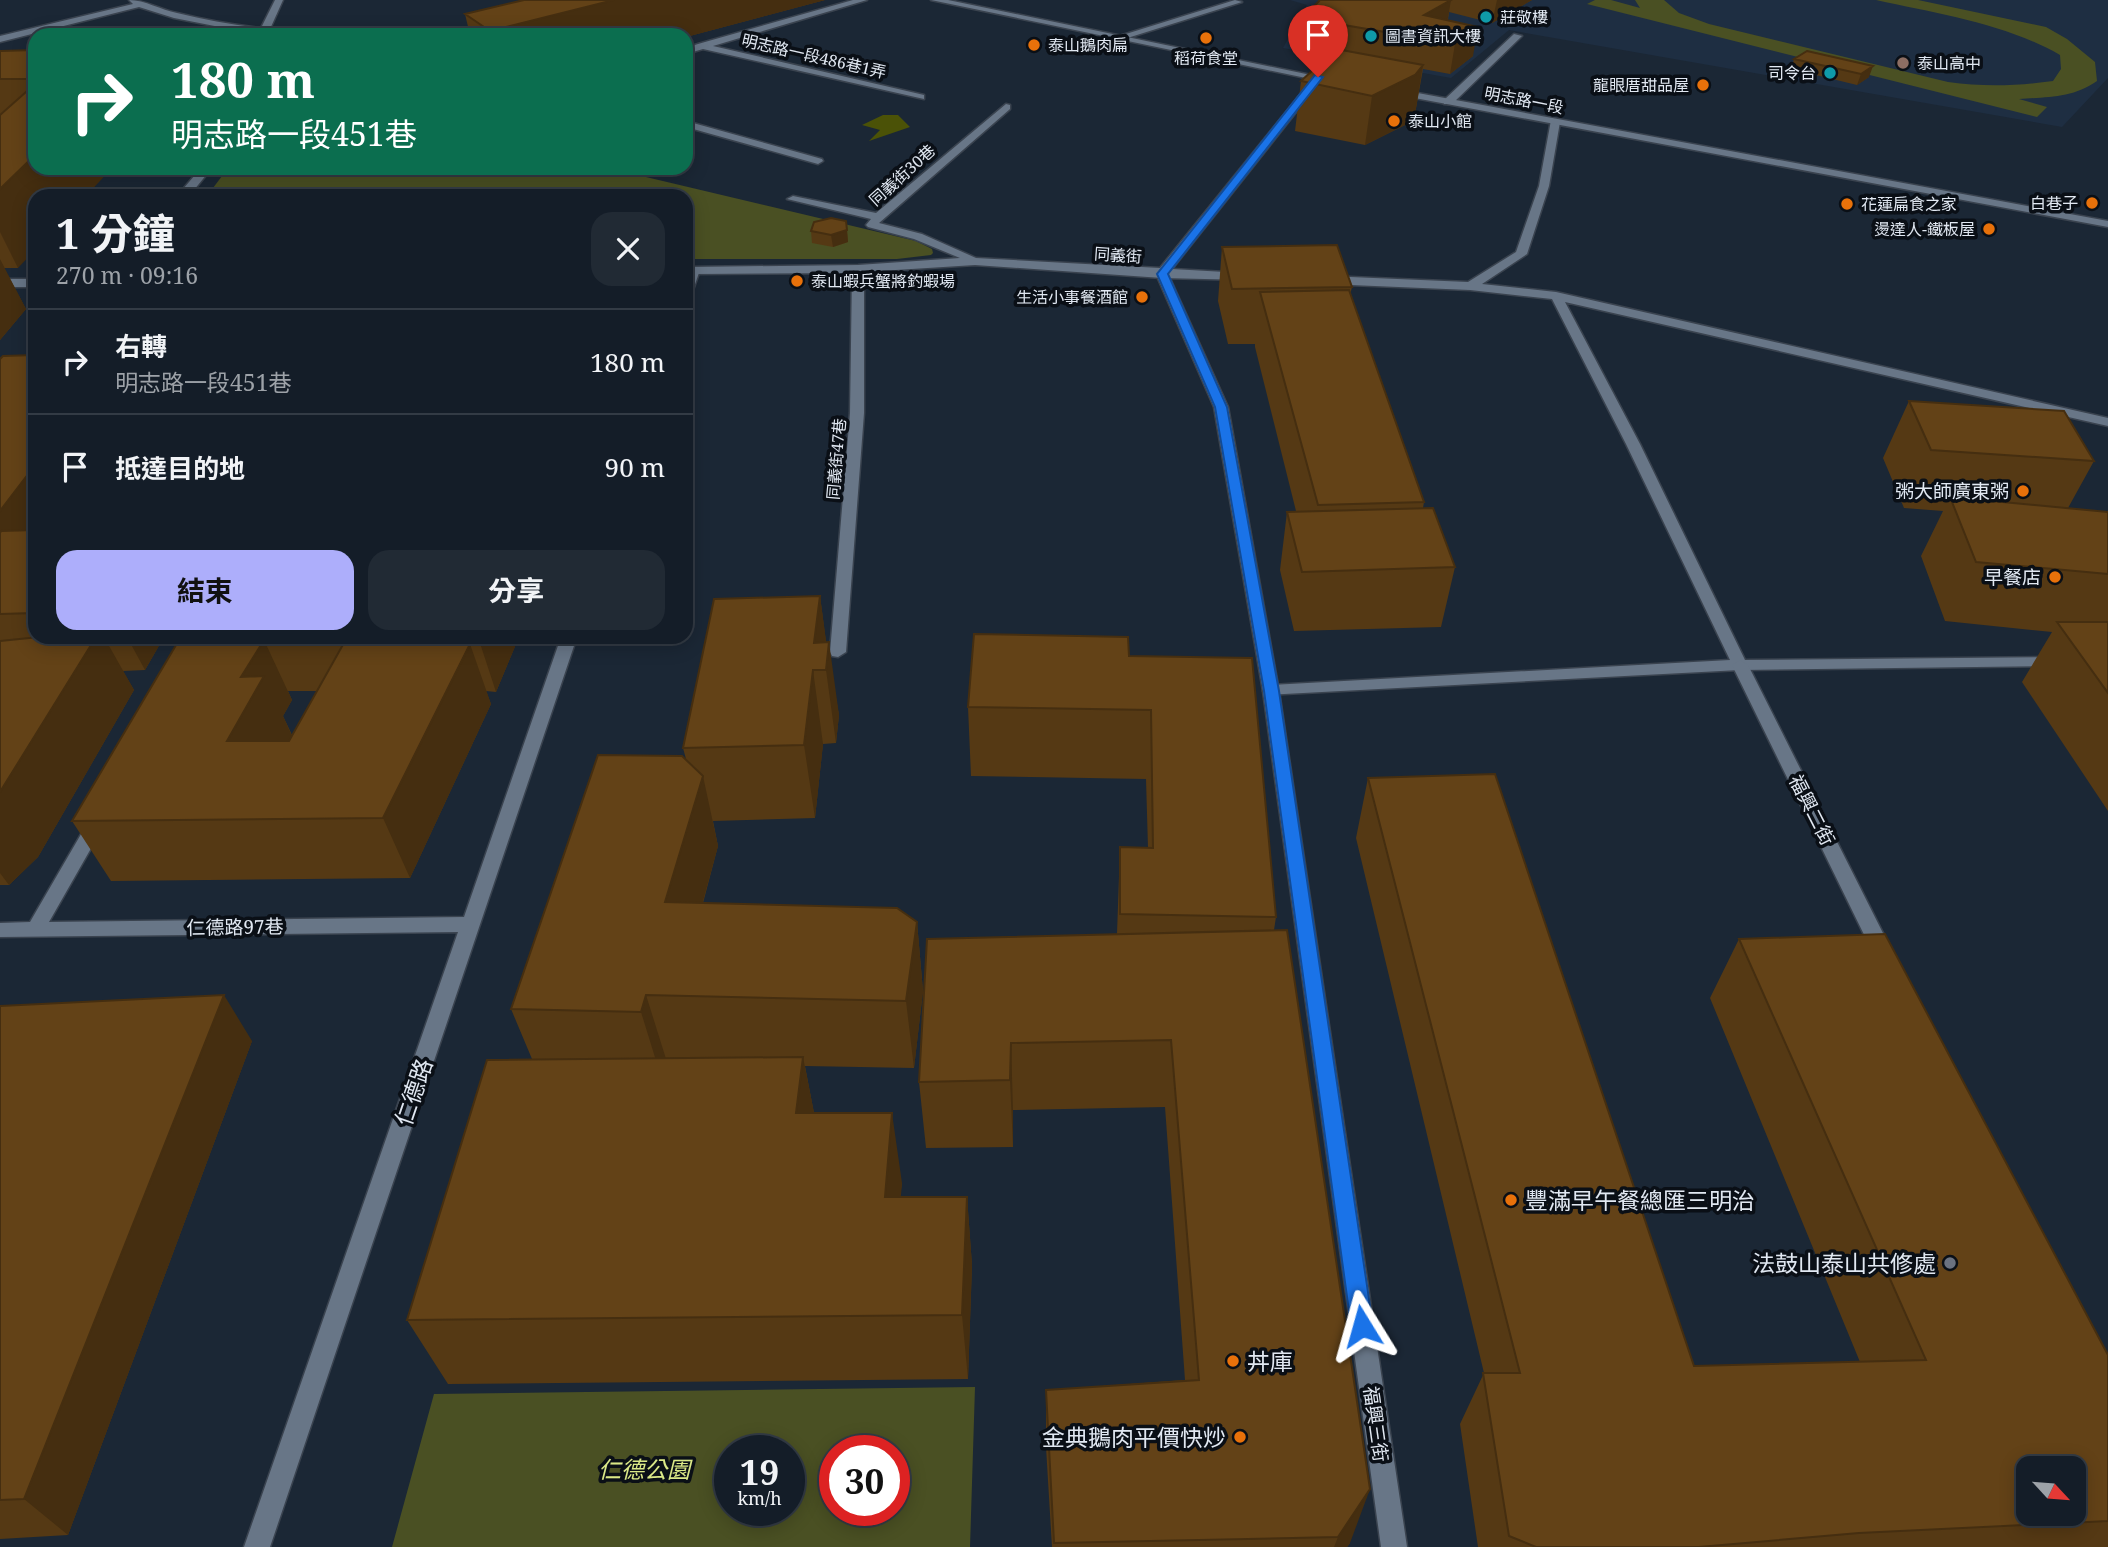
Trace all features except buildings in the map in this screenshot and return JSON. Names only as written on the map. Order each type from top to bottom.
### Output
[{"type":"street","points":[[266,28],[279,0]]},
{"type":"street","points":[[693,49],[863,0]]},
{"type":"street","points":[[935,0],[1344,82]]},
{"type":"street","points":[[1118,38],[1238,2]]},
{"type":"street","points":[[41,28],[135,3],[171,15],[242,28]]},
{"type":"street","points":[[0,39],[28,32]]},
{"type":"street","points":[[1448,102],[1517,36]]},
{"type":"street","name":"明志路一段486巷1弄","points":[[701,46],[920,97]]},
{"type":"street","points":[[1162,274],[1318,77]]},
{"type":"street","name":"明志路一段","points":[[1383,90],[2108,224]]},
{"type":"street","name":"同義街30巷","points":[[975,261],[918,236],[872,225],[1006,107]]},
{"type":"street","points":[[1470,286],[1521,254],[1544,186],[1555,122]]},
{"type":"street","points":[[693,126],[818,160]]},
{"type":"street","points":[[189,189],[201,175]]},
{"type":"street","points":[[793,199],[879,217]]},
{"type":"street","name":"同義街","points":[[693,270],[858,269],[975,261],[1162,274],[1256,277]]},
{"type":"street","name":"同義街47巷","points":[[838,652],[857,413],[858,269]]},
{"type":"street","name":"福興三街","points":[[1162,274],[1221,407],[1272,691],[1394,1547]]},
{"type":"street","points":[[1310,279],[1470,286],[1556,296],[2108,422]]},
{"type":"street","points":[[0,283],[28,283]]},
{"type":"street","name":"福興二街","points":[[1556,296],[1633,444],[1896,978]]},
{"type":"street","name":"仁德路","points":[[257,1547],[567,644]]},
{"type":"street","points":[[1272,691],[1740,665],[2070,662]]},
{"type":"street","points":[[35,930],[109,801]]},
{"type":"street","name":"仁德路97巷","points":[[0,930],[471,924]]},
{"type":"shaded area","name":"泰山高中","points":[[1290,0],[2108,0],[2108,78],[2062,127],[1509,30],[1451,78],[1283,48],[1307,5]]},
{"type":"green space","points":[[1595,0],[1611,0],[1640,8],[1635,0],[1664,0],[1679,13],[1709,24],[1948,82],[1987,85],[2039,83],[2053,81],[2061,69],[2060,55],[2016,35],[1971,21],[1876,0],[1918,0],[2046,27],[2067,39],[2095,62],[2097,81],[2069,94],[2019,99],[2047,107],[2037,117],[1587,4]]},
{"type":"green space","points":[[883,115],[898,115],[910,127],[869,141],[880,130],[862,125]]},
{"type":"green space","points":[[223,175],[638,175],[916,241],[932,249],[933,253],[897,259],[693,259],[693,189],[212,189]]},
{"type":"green space","name":"仁德公園","points":[[975,1387],[970,1547],[392,1547],[434,1394]]},
{"type":"place","name":"莊敬樓","points":[[1486,17]]},
{"type":"place","name":"圖書資訊大樓","points":[[1371,36]]},
{"type":"place","name":"稻荷食堂","points":[[1206,38]]},
{"type":"place","name":"泰山鵝肉扁","points":[[1034,45]]},
{"type":"place","name":"泰山高中","points":[[1903,63]]},
{"type":"place","name":"司令台","points":[[1830,73]]},
{"type":"place","name":"龍眼厝甜品屋","points":[[1703,85]]},
{"type":"place","name":"泰山小館","points":[[1394,121]]},
{"type":"place","name":"白巷子","points":[[2092,203]]},
{"type":"place","name":"花蓮扁食之家","points":[[1847,204]]},
{"type":"place","name":"燙達人-鐵板屋","points":[[1989,229]]},
{"type":"place","name":"泰山蝦兵蟹將釣蝦場","points":[[797,281]]},
{"type":"place","name":"生活小事餐酒館","points":[[1142,297]]},
{"type":"place","name":"粥大師廣東粥","points":[[2023,491]]},
{"type":"place","name":"早餐店","points":[[2055,577]]},
{"type":"place","name":"豐滿早午餐總匯三明治","points":[[1511,1200]]},
{"type":"place","name":"法鼓山泰山共修處","points":[[1950,1263]]},
{"type":"place","name":"丼庫","points":[[1233,1361]]},
{"type":"place","name":"金典鵝肉平價快炒","points":[[1240,1437]]},
{"type":"route","points":[[1318,77],[1162,274],[1221,407],[1250,582],[1272,691],[1362,1326]]}]
